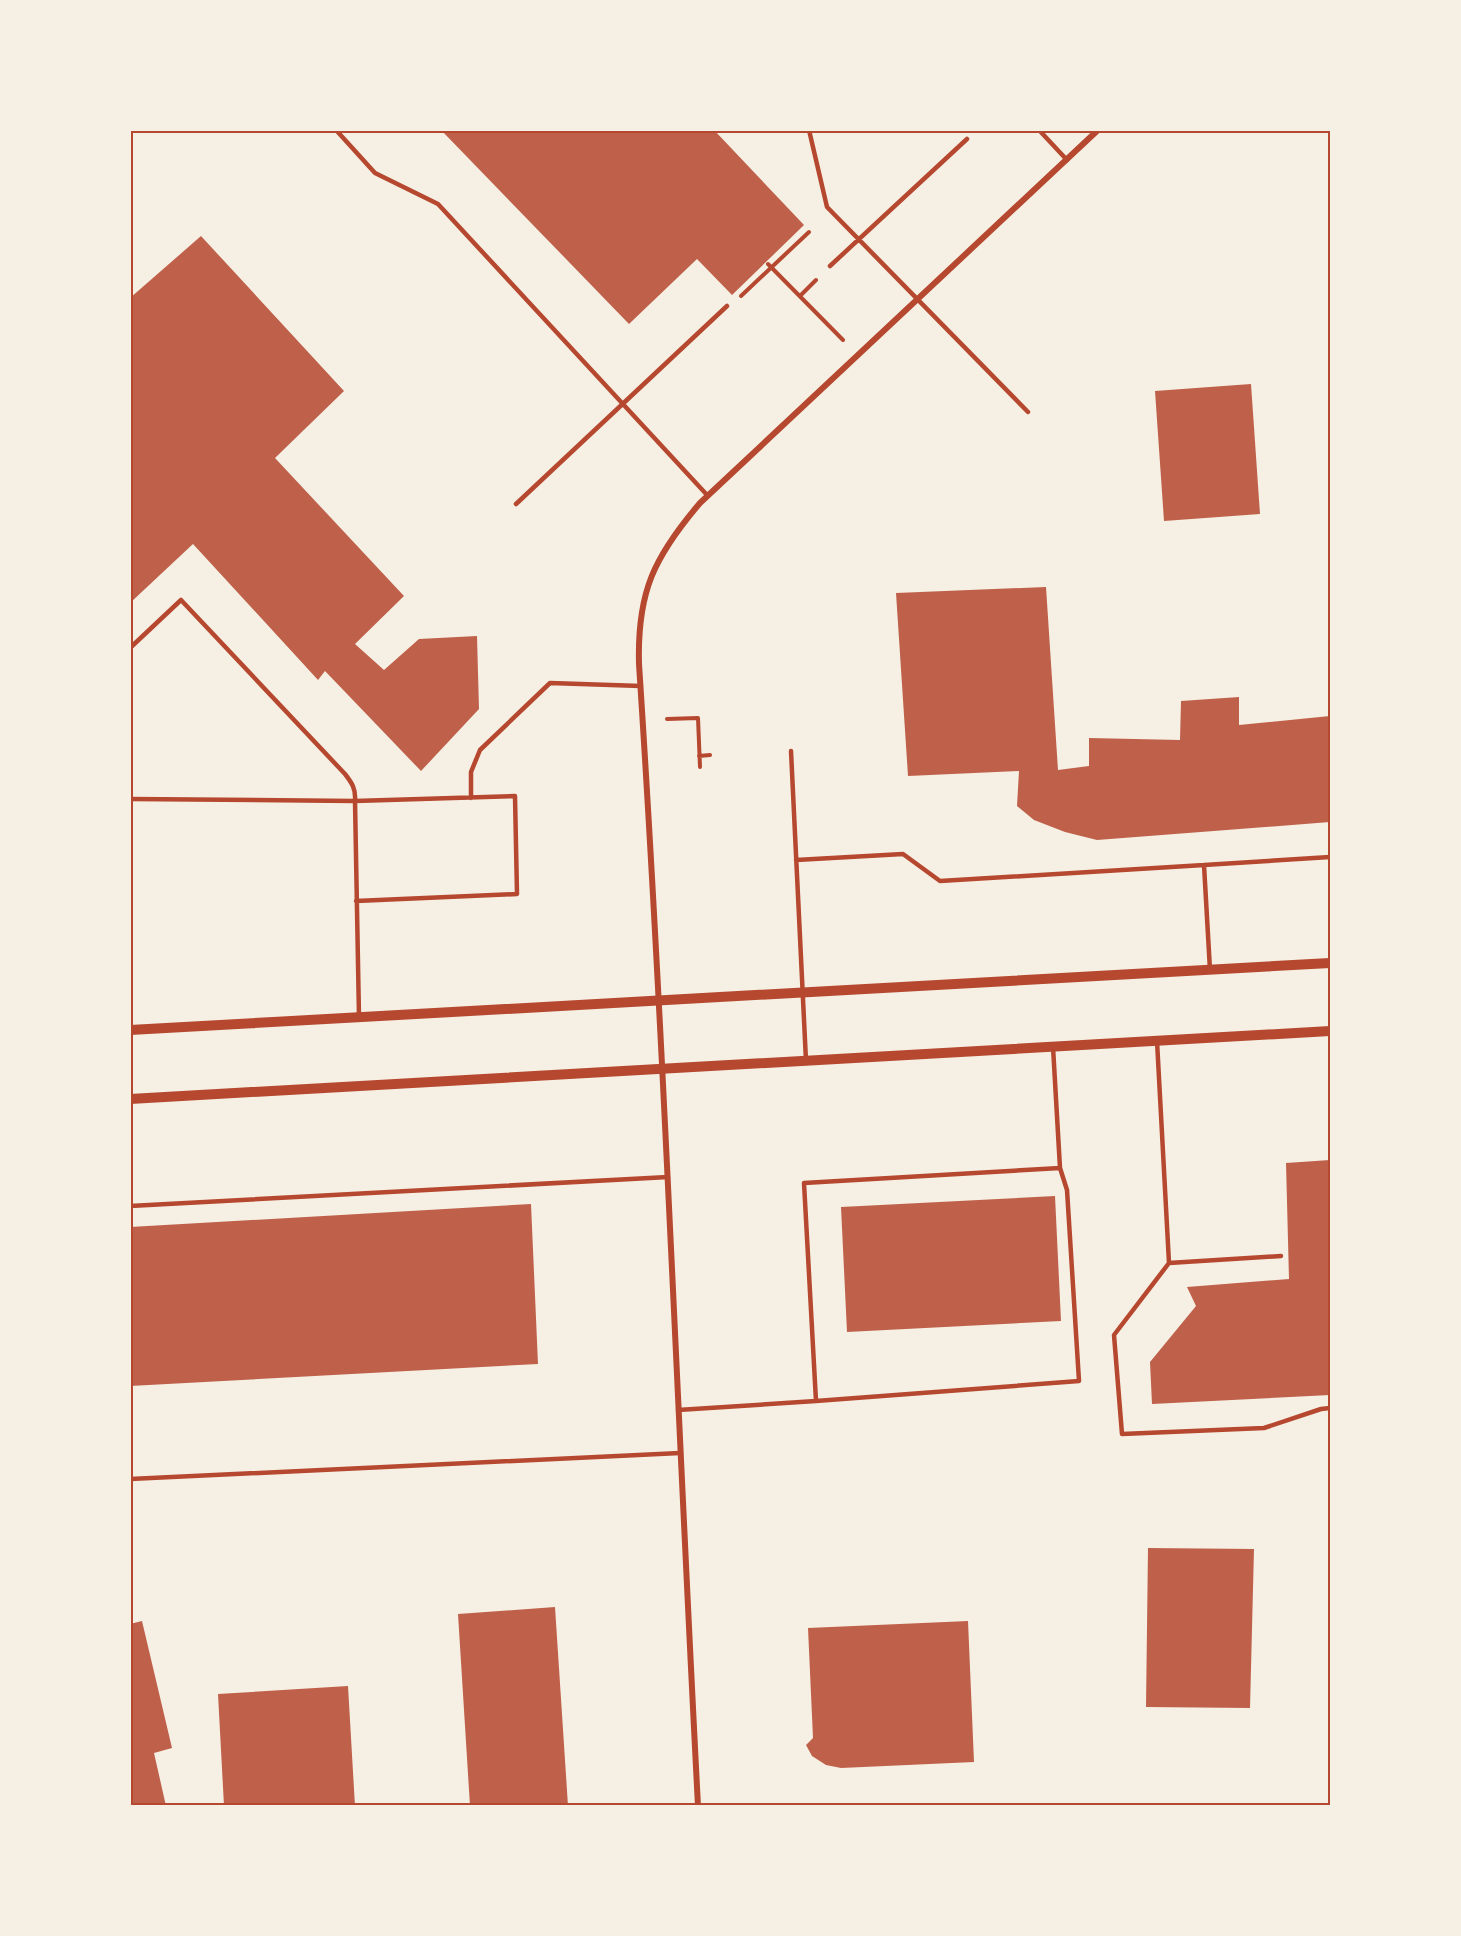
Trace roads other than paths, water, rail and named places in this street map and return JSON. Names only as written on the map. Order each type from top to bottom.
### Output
[{"type":"street","points":[[698,1806],[660,1000],[641,686],[639,638],[647,586],[653,569],[679,527],[708,496],[1098,130]]},
{"type":"street","points":[[130,1030],[1330,963]]},
{"type":"street","points":[[130,1099],[1330,1031]]},
{"type":"lane","points":[[336,130],[375,173],[438,204],[708,496]]},
{"type":"lane","points":[[809,130],[827,207],[1028,412]]},
{"type":"lane","points":[[1039,130],[1067,160]]},
{"type":"lane","points":[[830,266],[967,139]]},
{"type":"lane","points":[[516,504],[728,306]]},
{"type":"lane","points":[[130,648],[181,600],[354,786],[359,1017]]},
{"type":"lane","points":[[471,798],[471,772],[480,750],[550,683],[641,686]]},
{"type":"lane","points":[[791,751],[806,1061]]},
{"type":"lane","points":[[130,799],[355,801],[515,796],[518,894],[356,902]]},
{"type":"lane","points":[[796,860],[903,854],[940,881],[1330,856]]},
{"type":"lane","points":[[1204,865],[1209,970]]},
{"type":"lane","points":[[1157,1041],[1169,1263],[1114,1335],[1122,1434],[1264,1428],[1330,1408]]},
{"type":"lane","points":[[678,1410],[1079,1381],[1067,1190],[1060,1167],[1053,1047]]},
{"type":"lane","points":[[816,1401],[804,1183],[1060,1167]]},
{"type":"lane","points":[[130,1206],[668,1178]]},
{"type":"lane","points":[[1169,1263],[1281,1256]]},
{"type":"lane","points":[[130,1479],[680,1453]]}]
